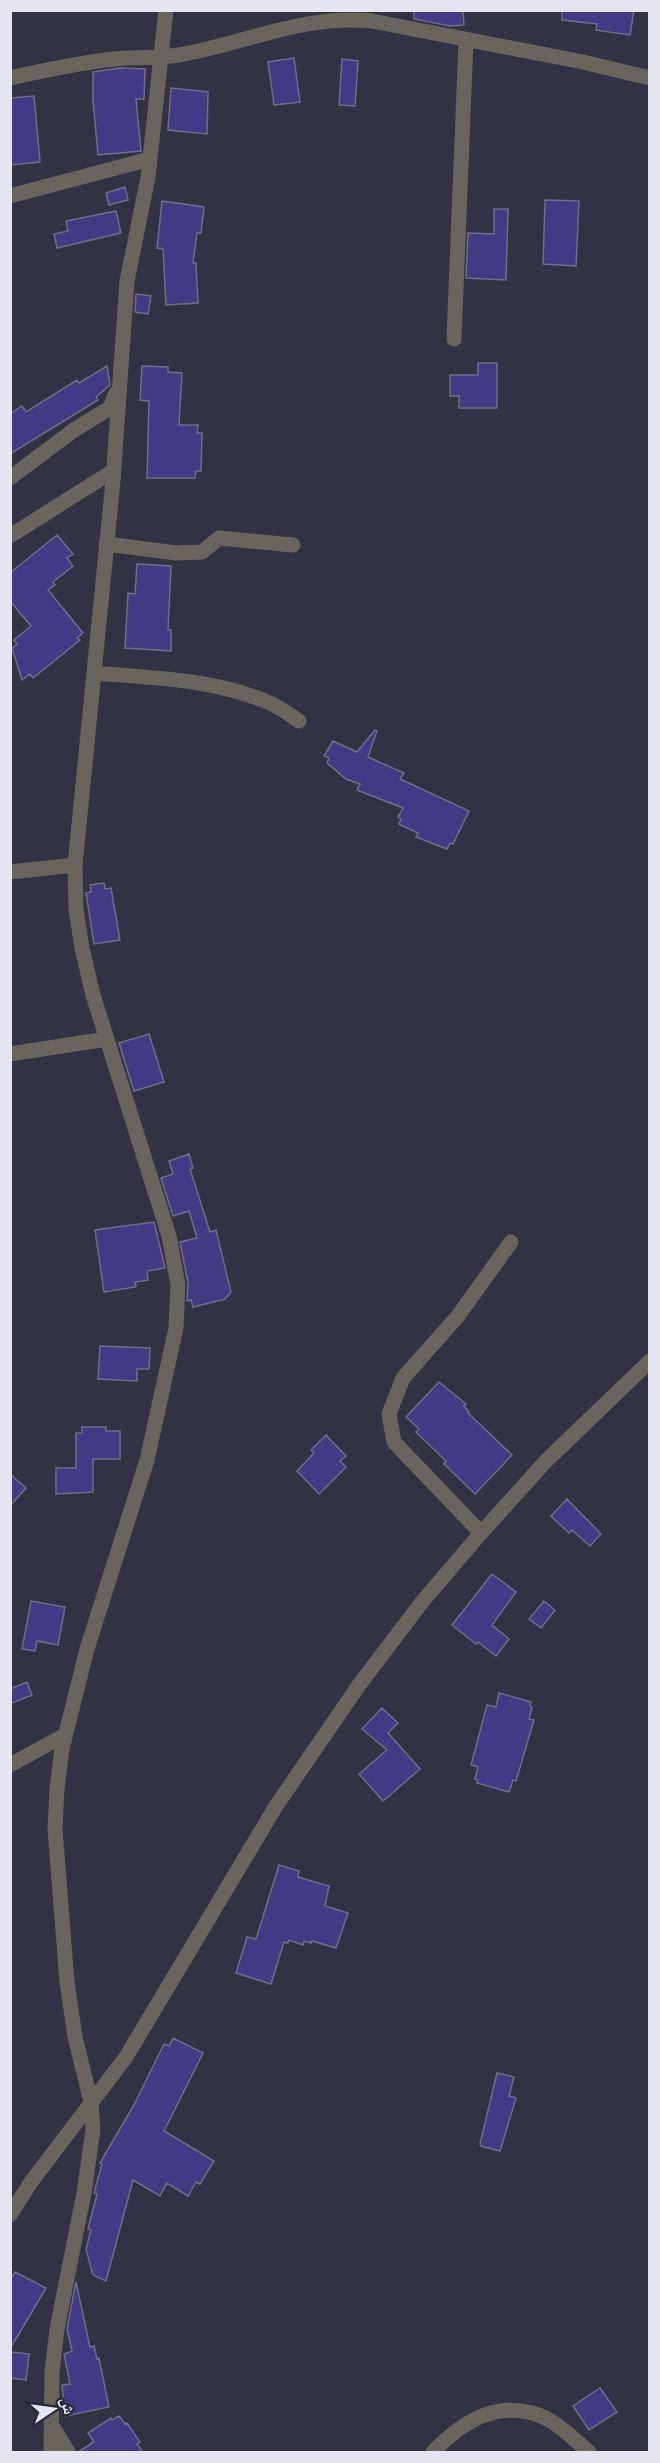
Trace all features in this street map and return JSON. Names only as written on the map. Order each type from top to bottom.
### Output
[{"type":"street","points":[[51,2452],[52,2372],[57,2329],[92,2148],[91,2102],[75,2037],[67,1982],[56,1829],[57,1788],[65,1735],[87,1649],[147,1460],[169,1361],[178,1305],[178,1285],[169,1236],[107,1039],[82,948],[76,909],[75,865],[121,382],[127,281],[150,159],[166,10]]},
{"type":"street","points":[[10,78],[116,58],[160,58],[291,27],[350,19],[372,21],[583,62],[650,78]]},
{"type":"street","points":[[454,339],[466,41]]},
{"type":"street","points":[[10,196],[150,159]]},
{"type":"street","points":[[10,478],[74,430],[110,408],[121,382]]},
{"type":"street","points":[[10,536],[113,471]]},
{"type":"street","points":[[106,544],[177,553],[202,552],[219,538],[293,545]]},
{"type":"street","points":[[95,672],[184,681],[243,692],[274,704],[299,721]]},
{"type":"street","points":[[10,872],[75,865]]},
{"type":"street","points":[[10,1054],[107,1039]]},
{"type":"street","points":[[481,1533],[394,1442],[389,1414],[403,1378],[458,1316],[511,1242]]},
{"type":"street","points":[[10,2215],[31,2182],[126,2057],[276,1806],[352,1695],[422,1602],[481,1533],[546,1461],[650,1361]]},
{"type":"street","points":[[10,1765],[65,1735]]},
{"type":"street","points":[[433,2452],[449,2436],[479,2416],[500,2410],[513,2410],[547,2419],[589,2452]]},
{"type":"street","points":[[51,2424],[68,2452]]},
{"type":"building","points":[[414,10],[463,10],[464,25],[450,26],[414,19]]},
{"type":"building","points":[[562,10],[634,10],[630,35],[596,30],[597,24],[562,20]]},
{"type":"building","points":[[294,58],[300,102],[274,105],[268,62]]},
{"type":"building","points":[[342,59],[358,61],[355,106],[339,105]]},
{"type":"building","points":[[120,68],[145,69],[144,99],[136,99],[141,151],[98,155],[93,72]]},
{"type":"building","points":[[171,88],[208,92],[207,134],[168,130]]},
{"type":"building","points":[[34,96],[40,162],[10,165],[10,98]]},
{"type":"building","points":[[125,187],[128,200],[109,205],[106,193]]},
{"type":"building","points":[[545,200],[579,201],[576,266],[543,264]]},
{"type":"building","points":[[162,201],[204,207],[201,233],[197,233],[193,263],[196,263],[198,303],[166,305],[163,249],[157,248]]},
{"type":"building","points":[[494,209],[508,209],[506,280],[466,278],[468,233],[494,234]]},
{"type":"building","points":[[116,211],[121,233],[57,248],[54,234],[68,231],[66,221]]},
{"type":"building","points":[[136,294],[151,296],[148,314],[135,312]]},
{"type":"building","points":[[478,363],[497,363],[497,408],[459,408],[459,396],[450,396],[450,375],[478,375]]},
{"type":"building","points":[[107,366],[110,385],[96,397],[98,400],[10,454],[10,414],[22,406],[26,412],[77,380],[79,383]]},
{"type":"building","points":[[142,366],[168,367],[168,372],[182,373],[179,425],[198,425],[197,433],[202,433],[201,471],[196,471],[195,478],[147,478],[149,401],[140,400]]},
{"type":"building","points":[[57,535],[73,554],[67,558],[73,566],[53,582],[55,585],[48,590],[83,633],[77,638],[80,640],[33,678],[30,674],[22,680],[12,648],[17,644],[14,640],[31,626],[10,601],[10,573]]},
{"type":"building","points":[[137,564],[171,566],[168,630],[171,630],[171,651],[125,648],[128,593],[135,594]]},
{"type":"building","points":[[375,730],[377,731],[368,757],[404,773],[400,779],[469,811],[453,844],[450,843],[447,849],[416,837],[418,833],[399,824],[401,819],[398,817],[403,808],[357,790],[360,784],[346,779],[327,763],[329,758],[324,756],[333,741],[357,752]]},
{"type":"building","points":[[104,883],[105,889],[111,888],[120,940],[94,944],[86,893],[91,892],[90,885]]},
{"type":"building","points":[[149,1034],[164,1082],[134,1091],[119,1043]]},
{"type":"building","points":[[189,1154],[193,1168],[190,1169],[210,1232],[216,1230],[231,1292],[225,1299],[193,1307],[191,1300],[187,1301],[188,1283],[180,1242],[197,1238],[189,1211],[173,1216],[161,1178],[173,1174],[169,1161]]},
{"type":"building","points":[[154,1222],[165,1268],[147,1271],[148,1280],[135,1282],[136,1287],[104,1292],[95,1230]]},
{"type":"building","points":[[100,1346],[150,1348],[149,1369],[137,1369],[137,1381],[98,1379]]},
{"type":"building","points":[[439,1382],[466,1404],[464,1406],[468,1413],[512,1455],[475,1494],[444,1464],[446,1461],[416,1432],[419,1429],[406,1417]]},
{"type":"building","points":[[82,1427],[106,1427],[106,1431],[120,1431],[120,1459],[93,1459],[93,1492],[56,1494],[56,1468],[76,1468],[76,1433],[82,1433]]},
{"type":"building","points":[[326,1435],[346,1456],[340,1461],[346,1467],[319,1494],[297,1471],[314,1453],[311,1450]]},
{"type":"building","points":[[10,1474],[26,1488],[10,1506]]},
{"type":"building","points":[[567,1499],[601,1534],[590,1546],[572,1530],[569,1533],[551,1516]]},
{"type":"building","points":[[492,1574],[516,1592],[492,1625],[509,1639],[496,1656],[452,1625]]},
{"type":"building","points":[[31,1601],[65,1607],[58,1645],[37,1641],[35,1651],[22,1649]]},
{"type":"building","points":[[544,1601],[555,1610],[541,1628],[529,1619]]},
{"type":"building","points":[[27,1682],[32,1695],[10,1704],[10,1689]]},
{"type":"building","points":[[499,1693],[531,1702],[529,1719],[534,1720],[516,1781],[513,1780],[509,1792],[477,1783],[478,1780],[475,1779],[478,1767],[471,1765],[487,1705],[496,1707]]},
{"type":"building","points":[[382,1708],[398,1723],[388,1733],[420,1769],[383,1801],[359,1774],[387,1750],[362,1729]]},
{"type":"building","points":[[279,1865],[299,1871],[298,1877],[329,1886],[325,1906],[348,1913],[336,1948],[312,1941],[311,1943],[304,1941],[303,1945],[289,1940],[288,1943],[284,1942],[271,1984],[236,1973],[247,1937],[256,1939]]},
{"type":"building","points":[[173,2038],[203,2053],[164,2131],[214,2161],[200,2184],[196,2182],[188,2196],[167,2183],[160,2196],[133,2180],[106,2281],[93,2275],[86,2249],[91,2230],[88,2229],[97,2194],[94,2193],[102,2164],[100,2163],[134,2105],[164,2044],[169,2046]]},
{"type":"building","points":[[497,2073],[514,2077],[509,2096],[516,2098],[500,2151],[480,2144]]},
{"type":"building","points":[[15,2272],[46,2288],[10,2349],[10,2280]]},
{"type":"building","points":[[76,2282],[90,2347],[94,2346],[97,2359],[99,2358],[109,2407],[65,2416],[62,2385],[70,2384],[64,2354],[72,2351],[67,2329]]},
{"type":"building","points":[[10,2352],[29,2354],[26,2380],[10,2378]]},
{"type":"building","points":[[600,2388],[617,2412],[589,2430],[573,2406]]},
{"type":"building","points":[[119,2416],[125,2424],[127,2423],[140,2442],[137,2444],[143,2452],[78,2452],[94,2442],[88,2433],[111,2418],[112,2420]]}]
